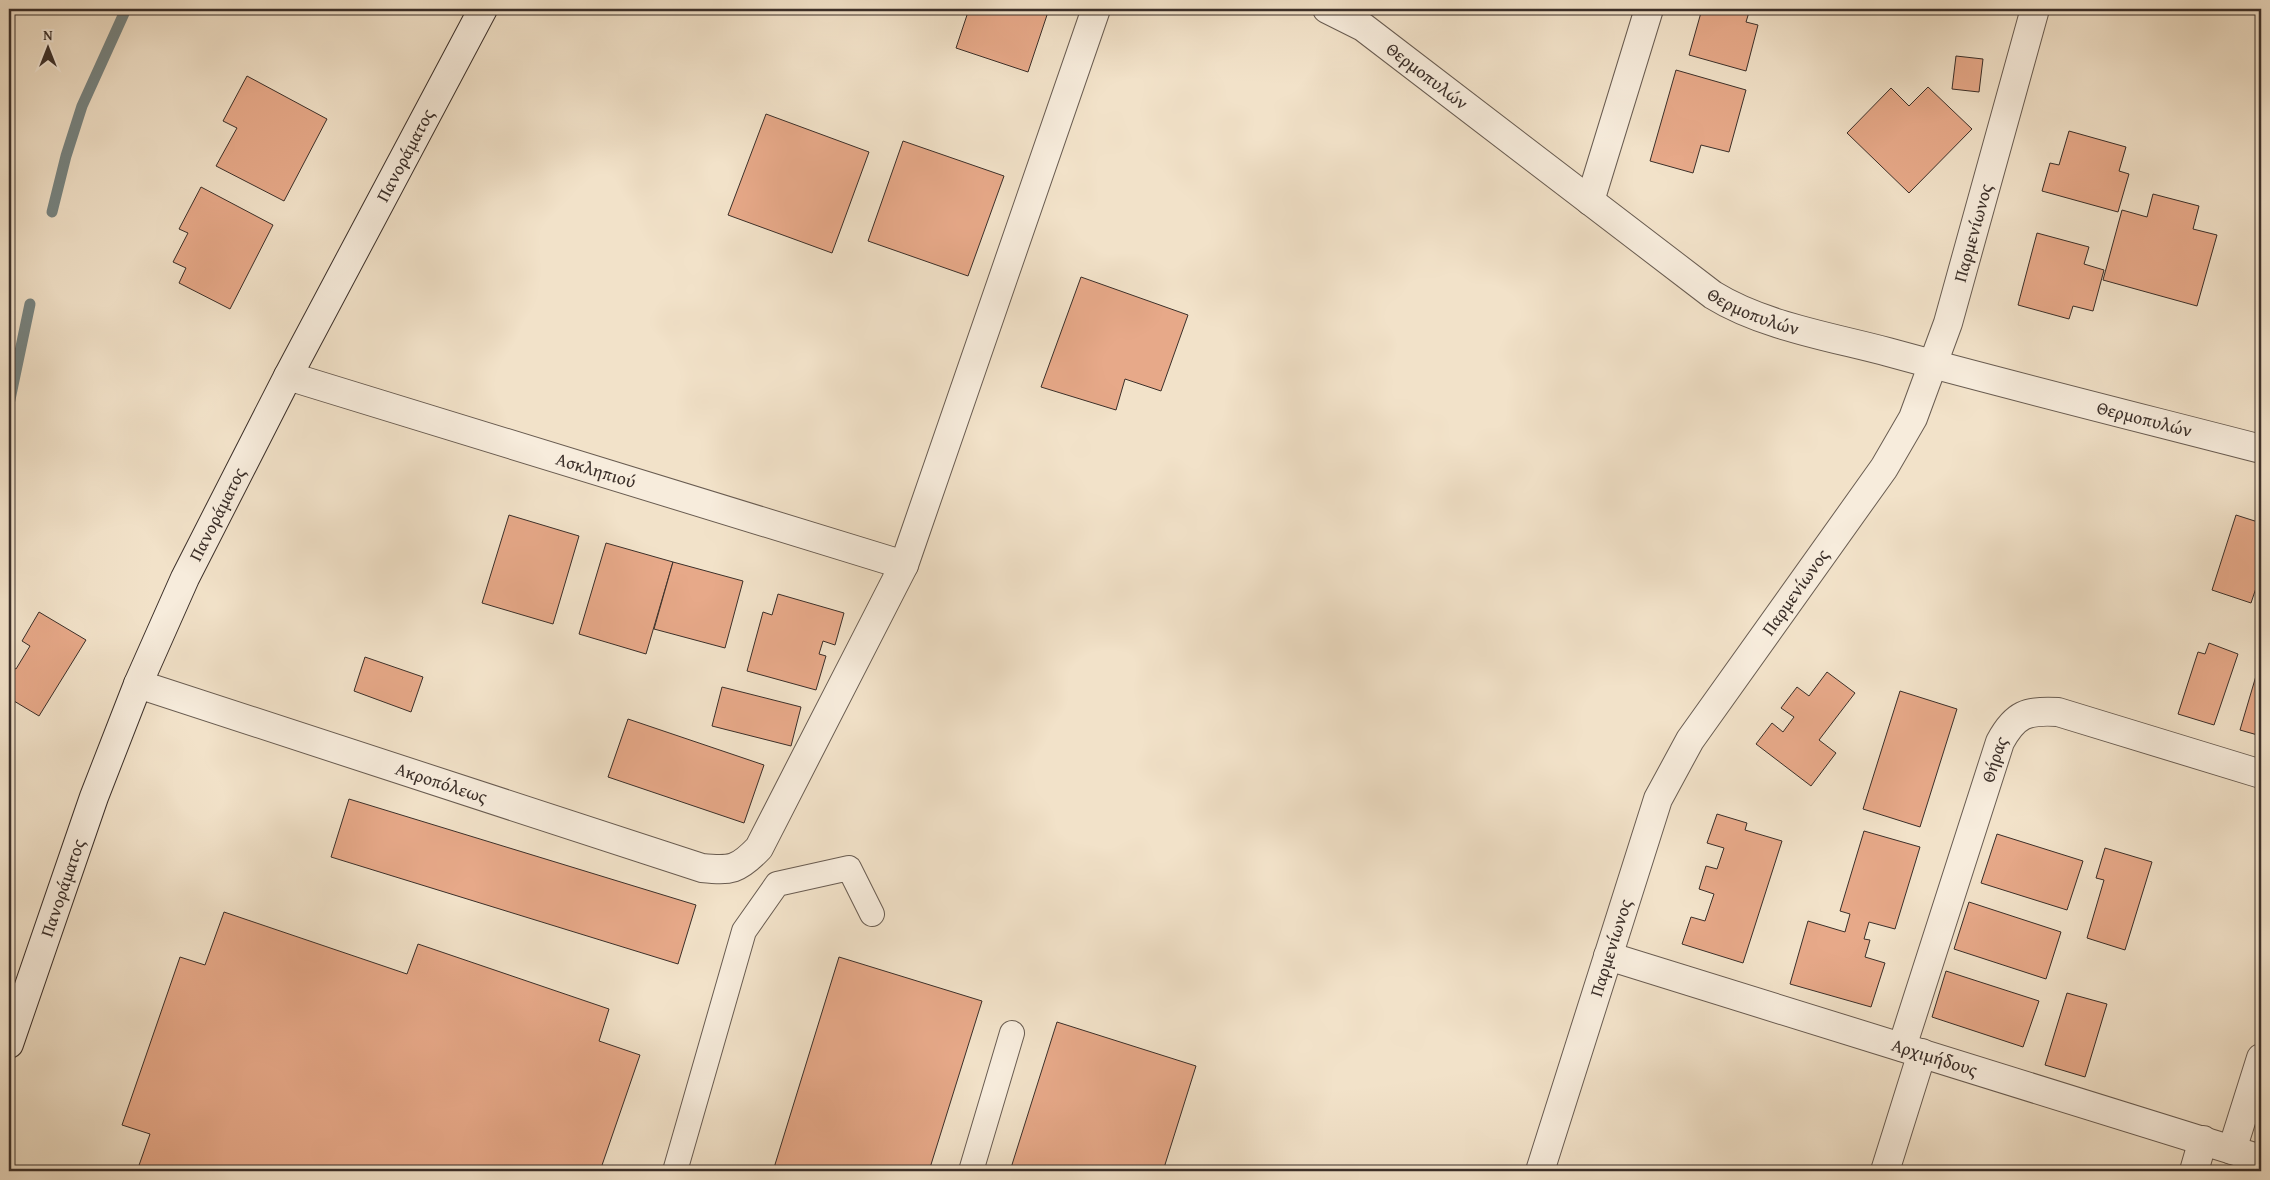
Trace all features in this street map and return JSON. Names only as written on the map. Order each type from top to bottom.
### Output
[{"type":"street","name":"Πανοράματος","points":[[9,1044],[94,797],[138,684],[207,532],[483,9]]},
{"type":"street","points":[[904,566],[1096,9]]},
{"type":"street","name":"Θερμοπυλών","points":[[1327,9],[1364,27],[1713,295],[1735,308],[1778,322],[1934,364],[2261,448]]},
{"type":"street","points":[[1590,201],[1649,9]]},
{"type":"street","name":"Παρμενίωνος","points":[[1540,1171],[1658,799],[1690,740],[1884,468],[1913,418],[1948,323],[2035,9]]},
{"type":"street","name":"Ασκληπιού","points":[[288,376],[904,566]]},
{"type":"street","name":"Ακροπόλεως","points":[[138,684],[702,868],[726,870],[745,862],[760,848],[904,566]]},
{"type":"street","name":"Θήρας","points":[[1884,1171],[1912,1050],[2000,742],[2009,725],[2034,710],[2058,712],[2261,774]]},
{"type":"street","name":"Αρχιμήδους","points":[[1608,956],[2261,1159]]},
{"type":"street","points":[[2232,1150],[2261,1058]]},
{"type":"street","points":[[2194,1171],[2203,1140]]},
{"type":"lane","points":[[675,1171],[744,931],[777,884],[849,868],[872,914]]},
{"type":"lane","points":[[971,1171],[1012,1033]]},
{"type":"building","points":[[969,9],[1049,9],[1028,72],[956,48]]},
{"type":"building","points":[[1702,9],[1750,9],[1746,22],[1758,25],[1746,71],[1689,55]]},
{"type":"building","points":[[1956,56],[1983,59],[1979,92],[1952,89]]},
{"type":"building","points":[[1676,70],[1746,90],[1729,152],[1701,145],[1693,173],[1650,161]]},
{"type":"building","points":[[247,76],[327,119],[284,201],[216,166],[237,128],[223,121]]},
{"type":"building","points":[[1928,87],[1972,129],[1909,193],[1847,133],[1891,88],[1909,106]]},
{"type":"building","points":[[766,114],[869,152],[832,253],[728,215]]},
{"type":"building","points":[[2069,131],[2126,147],[2119,171],[2129,174],[2118,212],[2042,191],[2050,163],[2059,165]]},
{"type":"building","points":[[903,141],[1004,176],[968,276],[868,241]]},
{"type":"building","points":[[201,187],[273,225],[230,309],[179,283],[186,268],[173,262],[188,233],[179,229]]},
{"type":"building","points":[[2153,194],[2199,206],[2193,229],[2217,235],[2197,306],[2103,280],[2122,210],[2147,217]]},
{"type":"building","points":[[2037,233],[2089,247],[2084,264],[2104,270],[2093,311],[2073,306],[2069,319],[2018,305]]},
{"type":"building","points":[[1081,277],[1188,315],[1161,391],[1125,379],[1116,410],[1041,387]]},
{"type":"building","points":[[509,515],[579,536],[553,624],[482,603]]},
{"type":"building","points":[[2236,515],[2261,523],[2261,573],[2251,603],[2212,590]]},
{"type":"building","points":[[606,543],[673,562],[646,654],[579,634]]},
{"type":"building","points":[[673,562],[743,581],[725,648],[654,629]]},
{"type":"building","points":[[778,594],[844,613],[835,645],[823,641],[819,654],[826,656],[816,690],[747,671],[763,612],[772,615]]},
{"type":"building","points":[[39,612],[86,640],[39,716],[9,698],[9,665],[16,669],[30,646],[22,641]]},
{"type":"building","points":[[2209,643],[2238,654],[2214,725],[2178,714],[2198,652],[2205,654]]},
{"type":"building","points":[[365,657],[423,677],[411,712],[354,691]]},
{"type":"building","points":[[2261,659],[2261,736],[2240,730]]},
{"type":"building","points":[[1827,672],[1855,693],[1819,740],[1836,753],[1811,786],[1756,744],[1772,723],[1783,732],[1794,717],[1781,708],[1797,687],[1809,696]]},
{"type":"building","points":[[722,687],[801,707],[791,746],[712,726]]},
{"type":"building","points":[[1900,691],[1957,709],[1920,827],[1863,809]]},
{"type":"building","points":[[628,719],[764,765],[744,823],[608,777]]},
{"type":"building","points":[[349,799],[696,905],[678,964],[331,857]]},
{"type":"building","points":[[1717,814],[1747,823],[1745,830],[1782,841],[1743,963],[1682,944],[1691,917],[1705,921],[1714,894],[1699,889],[1706,866],[1717,869],[1724,848],[1707,843]]},
{"type":"building","points":[[1864,831],[1920,847],[1895,929],[1869,922],[1864,939],[1870,940],[1865,957],[1885,963],[1871,1007],[1790,984],[1808,921],[1845,932],[1850,914],[1840,911]]},
{"type":"building","points":[[1997,834],[2083,861],[2067,910],[1981,883]]},
{"type":"building","points":[[2105,848],[2152,862],[2125,950],[2087,938],[2104,880],[2096,878]]},
{"type":"building","points":[[1969,902],[2061,932],[2046,979],[1954,949]]},
{"type":"building","points":[[224,912],[407,974],[418,944],[609,1009],[599,1041],[640,1055],[600,1171],[137,1171],[150,1134],[122,1125],[180,957],[205,965]]},
{"type":"building","points":[[839,957],[982,1001],[929,1171],[773,1171]]},
{"type":"building","points":[[1946,971],[2039,1001],[2023,1047],[1932,1017]]},
{"type":"building","points":[[2067,993],[2107,1004],[2085,1077],[2045,1065]]},
{"type":"building","points":[[1057,1022],[1196,1066],[1163,1171],[1010,1171]]},
{"type":"waterway","points":[[52,212],[66,156],[82,106],[126,9]]},
{"type":"waterway","points":[[9,404],[30,304]]}]
